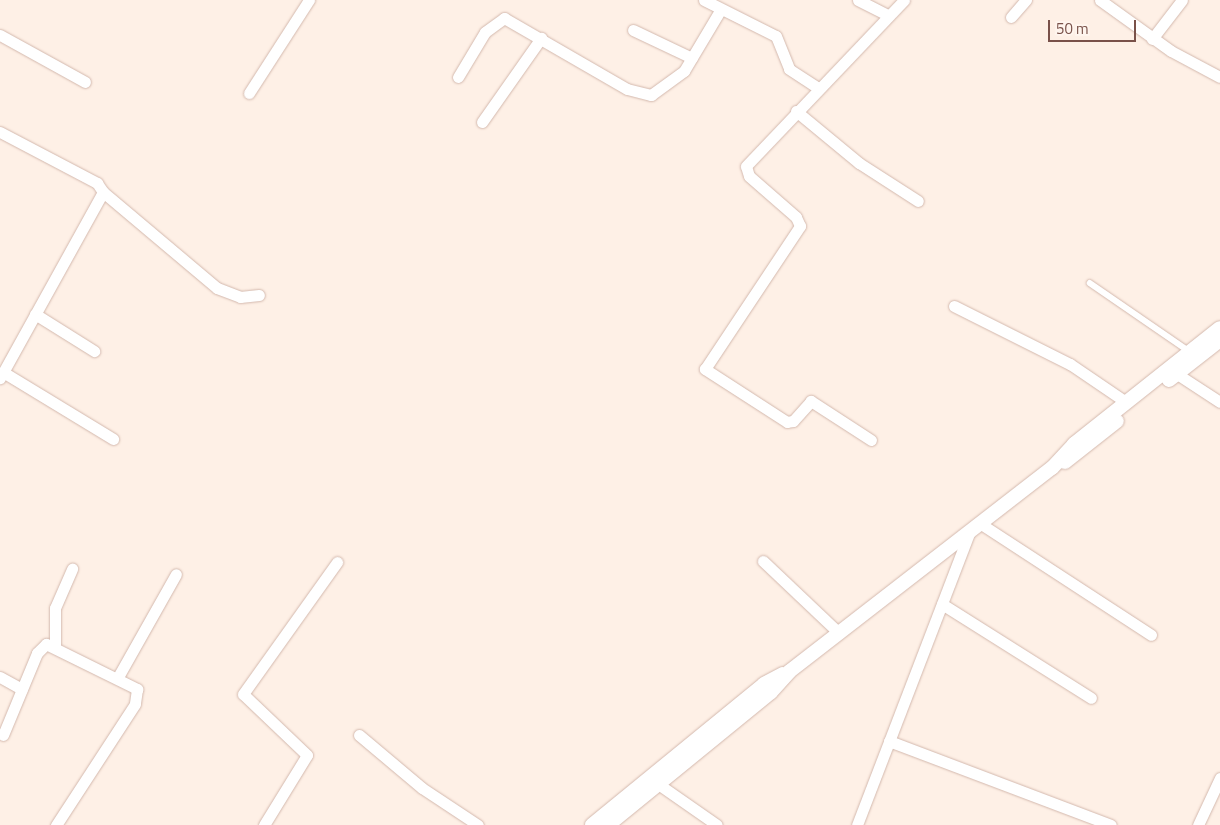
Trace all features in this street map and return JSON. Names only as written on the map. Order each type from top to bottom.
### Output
[{"type":"street","points":[[250,94],[309,0]]},
{"type":"street","points":[[704,0],[776,36],[789,70],[818,88]]},
{"type":"street","points":[[858,0],[888,15]]},
{"type":"street","points":[[871,440],[811,401],[793,421],[787,422],[706,369],[798,232],[796,217],[749,176],[746,166],[796,111],[904,0]]},
{"type":"street","points":[[1011,17],[1026,0]]},
{"type":"street","points":[[1100,0],[1117,4],[1152,39],[1219,76]]},
{"type":"street","points":[[1152,39],[1182,0]]},
{"type":"street","points":[[458,77],[498,18],[541,38],[645,96],[680,76],[721,8]]},
{"type":"street","points":[[633,30],[692,58]]},
{"type":"street","points":[[0,35],[85,82]]},
{"type":"street","points":[[482,122],[541,38]]},
{"type":"street","points":[[796,111],[859,163],[918,201]]},
{"type":"street","points":[[0,132],[97,183],[103,192],[217,288],[240,297],[259,295]]},
{"type":"street","points":[[103,192],[2,375],[113,439]]},
{"type":"street","points":[[954,306],[1070,364],[1126,402]]},
{"type":"street","points":[[35,314],[94,350]]},
{"type":"street","points":[[592,825],[654,781],[790,671],[1052,468],[1126,402],[1220,328]]},
{"type":"street","points":[[1052,468],[1080,452],[1220,340]]},
{"type":"street","points":[[1177,374],[1220,402]]},
{"type":"street","points":[[981,524],[1151,635]]},
{"type":"street","points":[[857,825],[969,533]]},
{"type":"street","points":[[763,561],[839,633]]},
{"type":"street","points":[[264,825],[308,755],[247,702],[245,690],[337,562]]},
{"type":"street","points":[[55,645],[55,608],[72,569]]},
{"type":"street","points":[[118,676],[176,574]]},
{"type":"street","points":[[942,604],[1091,698]]},
{"type":"street","points":[[3,735],[40,649],[55,645],[133,684],[138,698],[56,825]]},
{"type":"street","points":[[0,677],[22,688]]},
{"type":"street","points":[[359,736],[422,788],[478,825]]},
{"type":"street","points":[[890,740],[1111,825]]},
{"type":"street","points":[[1198,825],[1220,778]]},
{"type":"street","points":[[608,825],[654,781]]},
{"type":"street","points":[[654,781],[717,825]]},
{"type":"lane","points":[[1090,283],[1190,351]]}]
